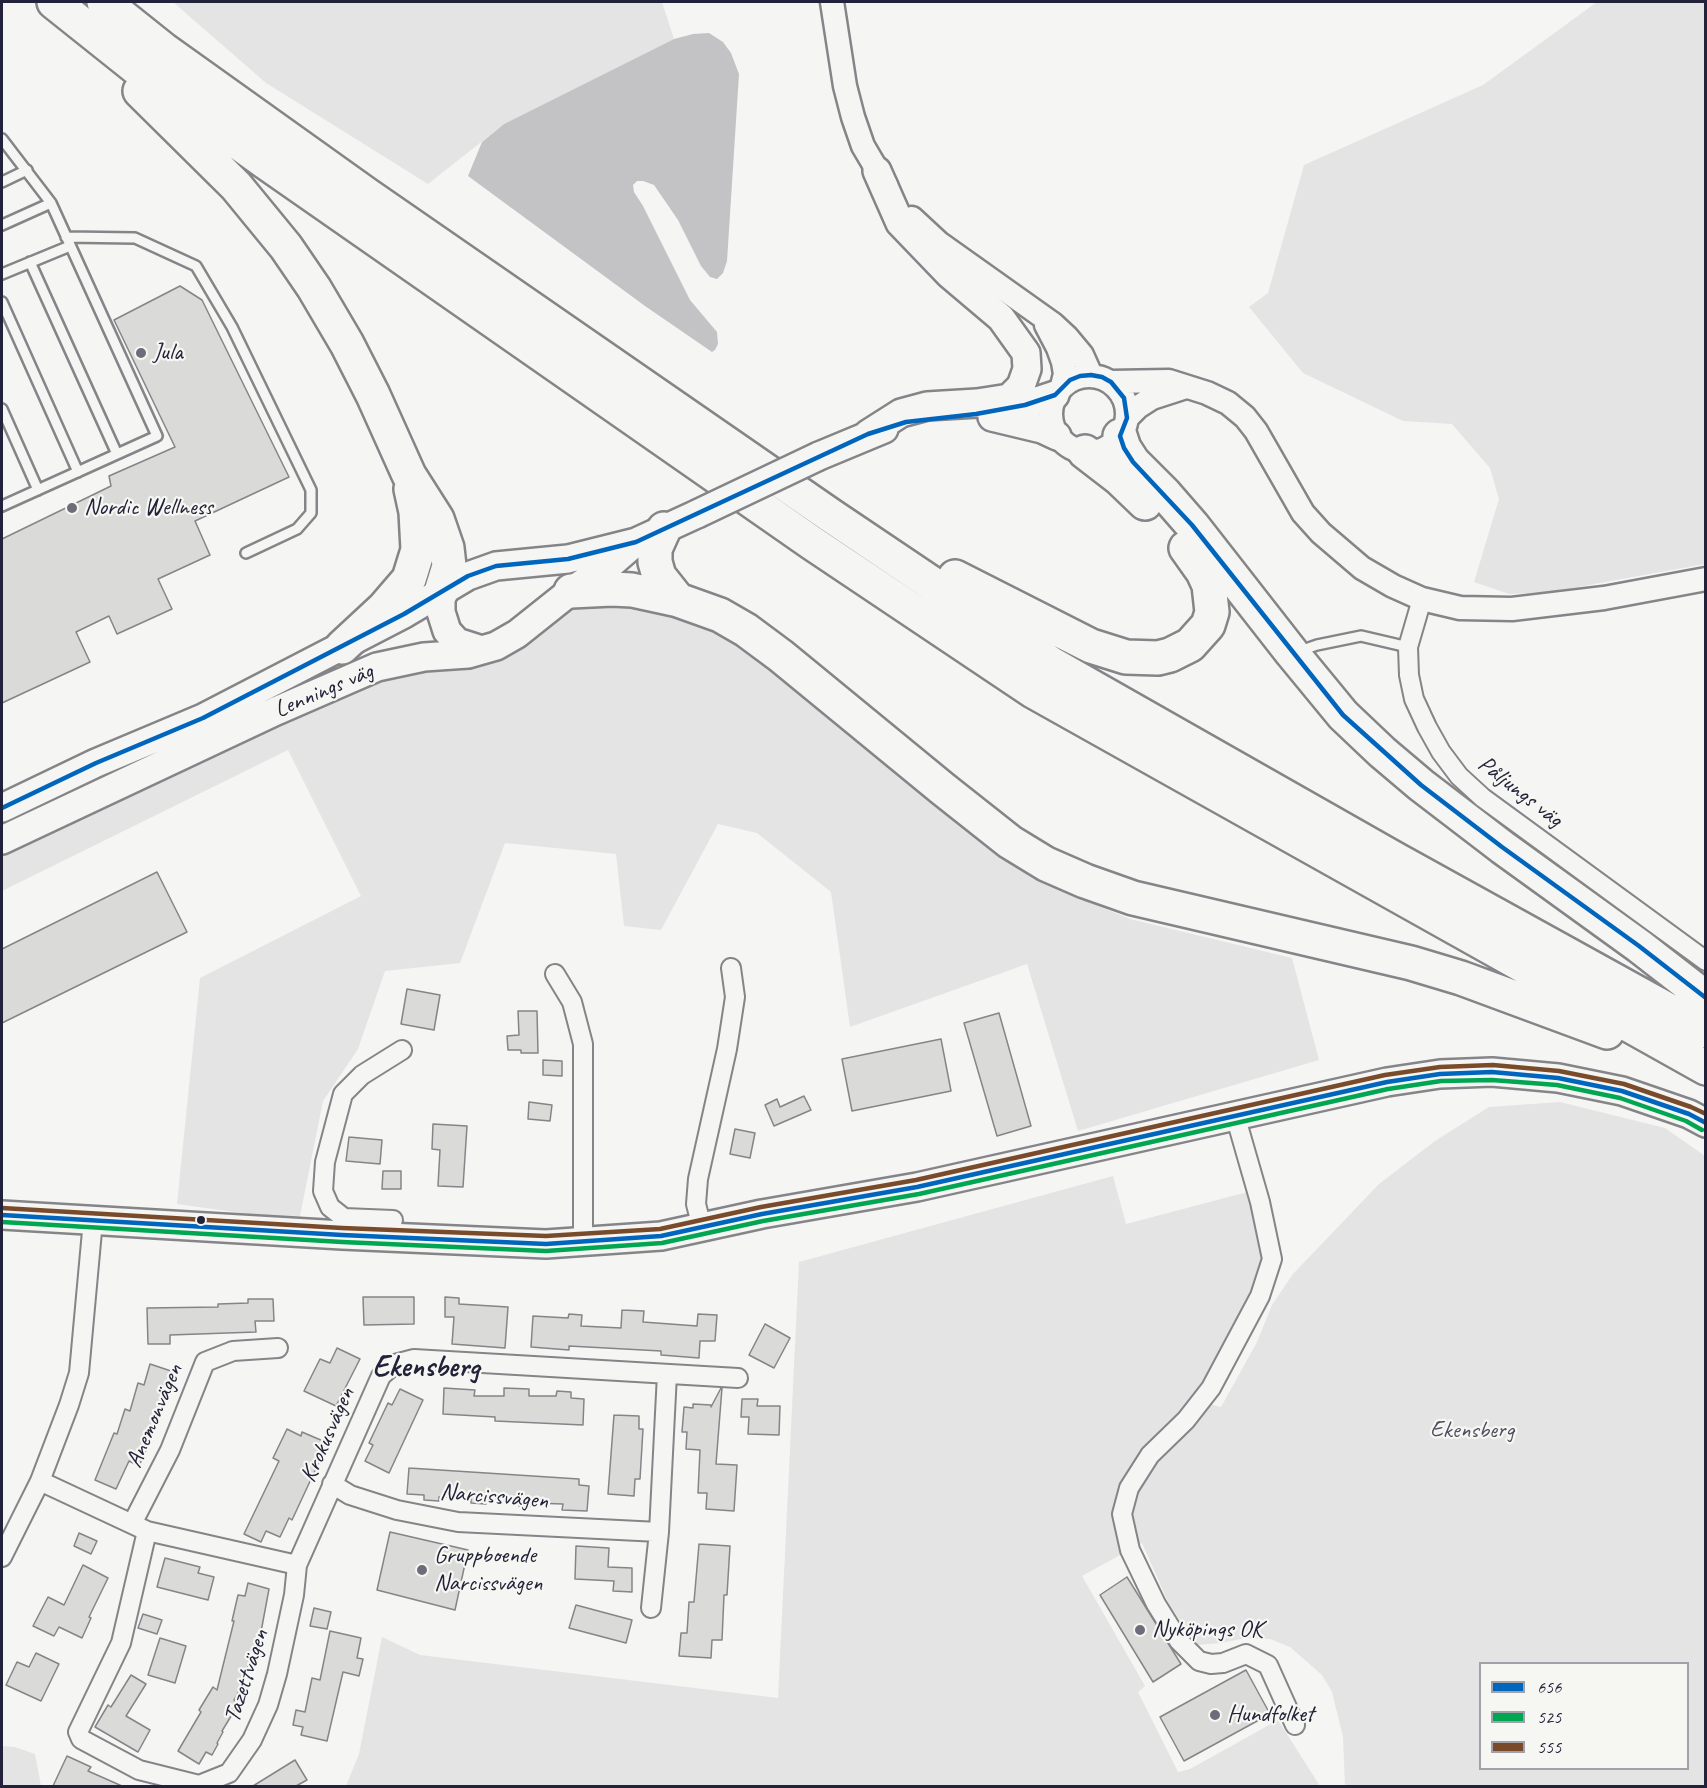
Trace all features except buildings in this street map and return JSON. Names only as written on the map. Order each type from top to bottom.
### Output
[{"type":"highway","points":[[49,2],[236,186],[286,247],[347,344],[409,475],[437,519],[447,548],[449,566],[441,592]]},
{"type":"highway","points":[[54,2],[153,81],[264,161],[812,543],[1033,691],[1706,1070]]},
{"type":"highway","points":[[104,2],[281,135],[830,515],[1050,663],[1706,1031]]},
{"type":"highway","points":[[1124,427],[1124,448],[1133,462],[1192,525],[1343,715],[1421,785],[1706,998]]},
{"type":"highway","points":[[830,515],[1110,654],[1144,659],[1158,658],[1181,650],[1200,636],[1208,625],[1212,612],[1209,585],[1203,572],[1166,524],[1143,500],[1120,479],[1071,444]]},
{"type":"highway","points":[[342,647],[384,608],[409,579],[418,550],[416,512],[409,475]]},
{"type":"highway","points":[[650,536],[659,576],[678,600]]},
{"type":"highway","points":[[571,591],[622,590],[678,600],[720,615],[746,630],[1002,835],[1056,868],[1085,881],[1133,898],[1348,947],[1461,978],[1706,1070]]},
{"type":"main road","points":[[868,434],[901,413],[927,406],[977,403],[1009,398],[1021,386],[1027,369],[1026,353],[1001,318],[949,274],[900,223],[877,171]]},
{"type":"main road","points":[[650,536],[868,434],[906,422],[976,414],[1025,405],[1058,391]]},
{"type":"main road","points":[[976,414],[1042,429],[1071,444]]},
{"type":"main road","name":"Lennings väg","points":[[2,808],[96,763],[203,718],[342,647],[468,576],[496,567],[568,559],[650,536]]},
{"type":"main road","name":"Lennings väg","points":[[2,840],[276,711],[377,667],[424,657],[445,657],[495,646],[517,634],[571,591],[650,536]]},
{"type":"main road","points":[[441,592],[441,612],[447,631],[457,642],[482,650]]},
{"type":"main road","points":[[2,1215],[343,1227],[546,1244],[661,1236],[762,1214],[917,1187],[1234,1115],[1387,1082],[1440,1074],[1492,1072],[1558,1078],[1622,1091],[1689,1114],[1706,1123]]},
{"type":"street","points":[[832,2],[845,86],[853,117],[863,146],[877,171],[912,219],[939,243],[1037,311],[1067,337],[1101,379],[1124,398],[1124,427]]},
{"type":"street","points":[[1037,311],[1058,348],[1065,374],[1051,405],[1050,416],[1071,444],[1105,449],[1138,407],[1152,398],[1187,387]]},
{"type":"street","points":[[1058,391],[1080,376],[1101,379],[1168,381],[1228,403],[1245,417],[1256,431],[1303,513],[1341,551],[1372,574],[1422,599],[1460,608],[1512,609],[1604,598],[1706,579]]},
{"type":"street","name":"Påljungs väg","points":[[1422,599],[1408,647],[1408,675],[1414,699],[1441,752],[1459,776],[1483,798],[1706,961]]},
{"type":"street","points":[[702,1228],[696,1204],[698,1179],[727,1048],[735,996],[731,968]]},
{"type":"street","points":[[555,974],[572,1002],[583,1044],[583,1241]]},
{"type":"street","points":[[393,1220],[343,1227],[323,1191],[325,1162],[343,1094],[362,1075],[402,1050]]},
{"type":"street","points":[[1234,1115],[1260,1202],[1272,1259],[1260,1296],[1211,1388],[1186,1420],[1150,1455],[1129,1488],[1122,1514],[1130,1550],[1156,1604],[1179,1641],[1199,1660],[1211,1664],[1223,1663],[1246,1654],[1268,1665],[1295,1725]]},
{"type":"street","points":[[2,1557],[40,1481],[79,1373],[93,1220]]},
{"type":"street","name":"Anemonvägen","points":[[140,1527],[205,1362],[233,1352],[278,1348]]},
{"type":"street","name":"Krokusvägen","points":[[297,1565],[381,1376],[395,1364],[414,1359],[738,1378]]},
{"type":"street","points":[[651,1608],[659,1532],[667,1374]]},
{"type":"street","points":[[40,1481],[140,1527],[297,1565]]},
{"type":"street","name":"Narcissvägen","points":[[332,1484],[350,1495],[397,1510],[458,1522],[659,1532]]},
{"type":"street","name":"Tazettvägen","points":[[140,1527],[121,1643],[78,1732],[81,1739],[136,1778],[200,1785],[229,1773],[252,1740],[268,1705],[284,1645],[294,1595],[297,1565]]},
{"type":"lane","points":[[2,138],[51,203],[157,436],[2,506]]},
{"type":"lane","points":[[2,182],[27,170]]},
{"type":"lane","points":[[2,225],[51,203]]},
{"type":"lane","points":[[2,274],[68,241],[135,238],[196,266],[232,327],[310,490],[311,513],[297,529],[246,553]]},
{"type":"lane","points":[[30,262],[117,454]]},
{"type":"lane","points":[[2,302],[78,472]]},
{"type":"lane","points":[[2,409],[38,490]]},
{"type":"lane","points":[[1292,653],[1361,636],[1408,647]]},
{"type":"green space","points":[[173,2],[662,2],[674,39],[504,124],[428,184],[266,83]]},
{"type":"green space","points":[[1597,2],[1705,2],[1705,564],[1550,592],[1509,594],[1474,582],[1499,499],[1490,468],[1452,424],[1403,421],[1303,373],[1249,307],[1268,293],[1304,165],[1483,85]]},
{"type":"green space","points":[[630,603],[693,621],[733,640],[767,664],[1006,858],[1055,888],[1130,919],[1292,958],[1319,1060],[1078,1131],[1027,964],[850,1027],[831,892],[757,833],[718,824],[661,930],[624,926],[616,854],[505,843],[460,963],[385,971],[358,1049],[323,1101],[299,1221],[177,1204],[200,978],[361,896],[288,750],[2,891],[2,853],[535,610]]},
{"type":"green space","points":[[1560,1102],[1665,1128],[1705,1156],[1705,1786],[1345,1786],[1343,1737],[1332,1692],[1322,1675],[1290,1647],[1270,1639],[1246,1638],[1197,1645],[1169,1604],[1142,1543],[1082,1576],[1145,1686],[1138,1692],[1178,1772],[1190,1769],[1278,1720],[1320,1786],[346,1786],[359,1754],[382,1637],[420,1655],[778,1698],[799,1262],[1113,1176],[1126,1224],[1255,1190],[1272,1259],[1201,1402],[1221,1407],[1257,1342],[1272,1305],[1293,1274],[1379,1184],[1435,1141],[1489,1107]]},
{"type":"green space","points":[[2,1746],[15,1747],[35,1754],[41,1786],[2,1786]]},
{"type":"shaded area","points":[[709,33],[723,42],[731,53],[739,74],[727,261],[723,273],[717,279],[710,277],[701,266],[678,220],[654,185],[637,181],[633,185],[634,192],[690,300],[717,332],[718,344],[712,352],[645,306],[468,176],[482,142],[504,124],[674,39]]},
{"type":"transit line","name":"656","points":[[2,808],[96,763],[203,718],[404,614],[468,576],[496,566],[568,559],[636,542],[868,434],[906,422],[976,414],[1025,405],[1055,395],[1070,380],[1091,375],[1111,382],[1124,398],[1127,418],[1120,436],[1133,462],[1192,525],[1343,715],[1421,785],[1706,998]]},
{"type":"transit line","name":"555","points":[[2,1208],[342,1228],[546,1236],[660,1229],[761,1207],[916,1180],[1385,1075],[1440,1067],[1493,1065],[1559,1071],[1624,1084],[1706,1114]]},
{"type":"transit line","name":"656","points":[[2,1215],[342,1235],[546,1244],[661,1236],[762,1214],[917,1187],[1387,1082],[1440,1074],[1492,1072],[1558,1078],[1622,1091],[1689,1114],[1706,1123]]},
{"type":"transit line","name":"525","points":[[2,1222],[342,1242],[546,1251],[662,1243],[763,1221],[919,1194],[1388,1089],[1441,1081],[1492,1080],[1557,1085],[1620,1098],[1686,1121],[1702,1130]]},
{"type":"place","name":"Jula","points":[[141,353]]},
{"type":"place","name":"Nordic Wellness","points":[[72,508]]},
{"type":"place","name":"Gruppboende Narcissvägen","points":[[422,1570]]},
{"type":"place","name":"Nyköpings OK","points":[[1140,1630]]},
{"type":"place","name":"Hundfolket","points":[[1215,1715]]},
{"type":"district","name":"Ekensberg","points":[[426,1368]]}]
